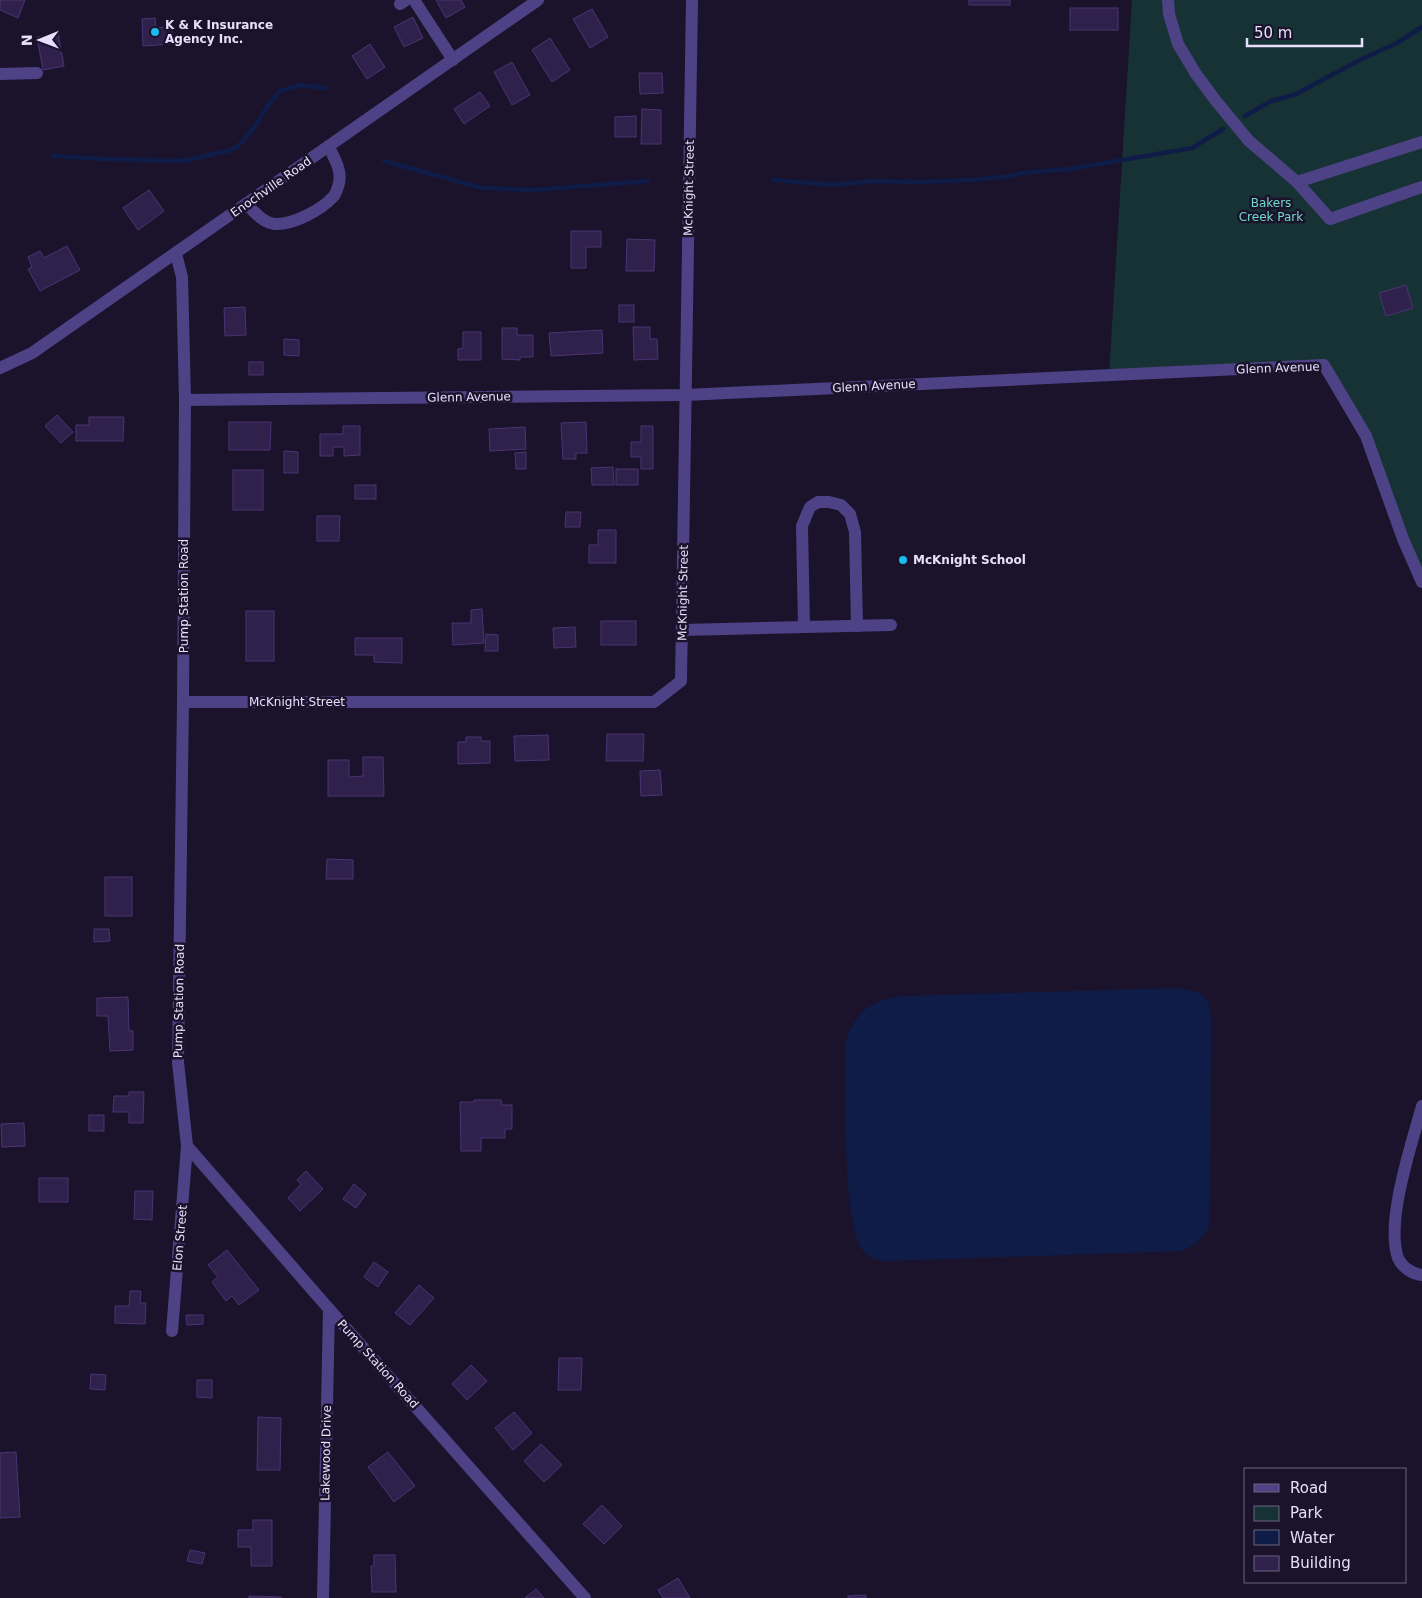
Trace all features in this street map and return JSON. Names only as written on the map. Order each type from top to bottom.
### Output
[{"type":"street","points":[[414,0],[452,60]]},
{"type":"street","name":"Enochville Road","points":[[0,368],[32,353],[538,0]]},
{"type":"street","name":"McKnight Street","points":[[183,702],[654,702],[681,681],[692,0]]},
{"type":"street","points":[[1168,0],[1178,44],[1216,102],[1249,141],[1297,182],[1330,219],[1422,187]]},
{"type":"street","points":[[0,74],[37,74]]},
{"type":"street","points":[[1297,182],[1422,142]]},
{"type":"street","points":[[246,205],[263,220],[274,224],[290,222],[309,214],[334,196],[339,182],[338,167],[329,146]]},
{"type":"street","name":"Pump Station Road","points":[[176,254],[182,277],[185,400],[178,1062],[187,1146],[585,1598]]},
{"type":"street","name":"Glenn Avenue","points":[[185,400],[686,395],[1324,366],[1366,436],[1403,538],[1422,582]]},
{"type":"street","points":[[804,627],[802,526],[810,507],[818,502],[841,504],[850,514],[855,532],[856,626]]},
{"type":"street","points":[[682,630],[891,625]]},
{"type":"street","points":[[1422,1106],[1401,1180],[1395,1243],[1398,1258],[1404,1267],[1417,1275],[1422,1275]]},
{"type":"street","name":"Elon Street","points":[[172,1331],[187,1146]]},
{"type":"street","name":"Lakewood Drive","points":[[323,1598],[329,1309]]},
{"type":"green space","name":"Bakers Creek Park","points":[[1132,0],[1422,0],[1422,582],[1366,436],[1324,366],[1109,375]]},
{"type":"water","points":[[1178,988],[1199,993],[1208,1000],[1211,1017],[1210,1223],[1200,1240],[1183,1251],[888,1261],[872,1258],[864,1252],[857,1238],[848,1185],[845,1119],[845,1042],[854,1022],[866,1009],[873,1004],[903,996]]},
{"type":"building","points":[[0,0],[25,0],[18,18],[0,10]]},
{"type":"building","points":[[436,0],[461,0],[465,7],[446,18]]},
{"type":"building","points":[[969,0],[1010,0],[1010,5],[969,5]]},
{"type":"building","points":[[1070,8],[1118,8],[1118,30],[1070,30]]},
{"type":"building","points":[[592,9],[608,37],[590,48],[573,19]]},
{"type":"building","points":[[413,17],[423,38],[404,47],[394,27]]},
{"type":"building","points":[[155,18],[156,28],[172,26],[173,44],[143,46],[142,19]]},
{"type":"building","points":[[58,33],[64,66],[43,70],[37,37]]},
{"type":"building","points":[[550,38],[570,70],[552,82],[532,50]]},
{"type":"building","points":[[370,44],[385,67],[367,79],[352,56]]},
{"type":"building","points":[[512,62],[530,95],[512,105],[494,72]]},
{"type":"building","points":[[639,73],[662,73],[663,93],[640,94]]},
{"type":"building","points":[[480,92],[490,106],[464,124],[454,109]]},
{"type":"building","points":[[642,109],[661,110],[661,144],[641,144]]},
{"type":"building","points":[[636,116],[636,137],[615,137],[615,117]]},
{"type":"building","points":[[149,190],[164,211],[138,230],[123,208]]},
{"type":"building","points":[[571,231],[601,231],[601,247],[586,247],[586,268],[571,268]]},
{"type":"building","points":[[627,239],[655,240],[654,271],[626,271]]},
{"type":"building","points":[[67,246],[80,270],[40,291],[28,269],[32,267],[28,257],[40,251],[44,258]]},
{"type":"building","points":[[1406,285],[1413,308],[1386,316],[1379,293]]},
{"type":"building","points":[[619,305],[634,305],[634,322],[619,322]]},
{"type":"building","points":[[245,307],[246,335],[225,336],[224,308]]},
{"type":"building","points":[[633,327],[650,327],[650,339],[657,339],[658,359],[634,360]]},
{"type":"building","points":[[502,328],[517,328],[517,335],[533,335],[533,357],[520,357],[520,360],[502,359]]},
{"type":"building","points":[[602,330],[603,353],[551,356],[549,333]]},
{"type":"building","points":[[463,332],[481,332],[481,360],[458,360],[458,349],[463,348]]},
{"type":"building","points":[[284,339],[299,340],[299,356],[284,355]]},
{"type":"building","points":[[249,362],[263,362],[263,375],[249,375]]},
{"type":"building","points":[[57,415],[73,432],[61,443],[45,426]]},
{"type":"building","points":[[89,417],[124,417],[123,441],[76,441],[76,425],[89,425]]},
{"type":"building","points":[[229,422],[271,422],[270,450],[229,450]]},
{"type":"building","points":[[586,422],[587,453],[576,453],[576,459],[563,459],[561,423]]},
{"type":"building","points":[[343,426],[360,426],[360,455],[344,456],[344,447],[333,447],[333,456],[320,456],[320,434],[343,434]]},
{"type":"building","points":[[641,426],[653,426],[653,469],[641,469],[641,457],[631,457],[631,442],[641,442]]},
{"type":"building","points":[[525,427],[526,449],[490,451],[489,429]]},
{"type":"building","points":[[284,451],[298,452],[298,473],[284,473]]},
{"type":"building","points":[[526,452],[526,469],[516,469],[515,453]]},
{"type":"building","points":[[613,467],[614,485],[592,485],[591,468]]},
{"type":"building","points":[[616,469],[638,469],[638,485],[616,485]]},
{"type":"building","points":[[233,470],[263,470],[263,510],[233,510]]},
{"type":"building","points":[[355,485],[376,485],[376,499],[355,499]]},
{"type":"building","points":[[566,512],[581,512],[580,527],[565,527]]},
{"type":"building","points":[[317,516],[340,516],[339,541],[317,541]]},
{"type":"building","points":[[598,530],[616,530],[616,563],[589,563],[589,545],[598,545]]},
{"type":"building","points":[[482,609],[484,643],[453,645],[452,623],[471,623],[471,610]]},
{"type":"building","points":[[246,611],[274,611],[274,661],[246,661]]},
{"type":"building","points":[[601,621],[636,621],[636,645],[601,645]]},
{"type":"building","points":[[575,627],[576,647],[554,648],[553,628]]},
{"type":"building","points":[[486,634],[498,635],[498,651],[485,651]]},
{"type":"building","points":[[355,638],[402,638],[402,663],[374,662],[374,655],[355,655]]},
{"type":"building","points":[[607,734],[644,734],[643,761],[606,761]]},
{"type":"building","points":[[548,735],[549,760],[515,761],[514,736]]},
{"type":"building","points":[[466,737],[481,737],[481,741],[490,741],[490,763],[458,764],[458,742],[466,742]]},
{"type":"building","points":[[363,757],[383,757],[384,796],[328,796],[328,760],[349,760],[349,777],[363,776]]},
{"type":"building","points":[[660,770],[662,795],[641,796],[640,771]]},
{"type":"building","points":[[327,859],[353,860],[353,879],[326,879]]},
{"type":"building","points":[[105,877],[132,877],[132,916],[105,916]]},
{"type":"building","points":[[94,929],[109,929],[110,941],[94,942]]},
{"type":"building","points":[[128,997],[129,1031],[133,1031],[133,1050],[110,1051],[108,1016],[97,1016],[97,998]]},
{"type":"building","points":[[129,1092],[144,1092],[143,1123],[129,1123],[129,1112],[113,1112],[114,1096],[129,1096]]},
{"type":"building","points":[[474,1100],[501,1100],[502,1105],[512,1105],[512,1129],[505,1129],[505,1138],[481,1138],[481,1151],[461,1151],[460,1102],[474,1102]]},
{"type":"building","points":[[89,1115],[104,1115],[104,1131],[89,1131]]},
{"type":"building","points":[[24,1123],[25,1146],[2,1147],[1,1124]]},
{"type":"building","points":[[306,1171],[323,1189],[300,1211],[288,1198],[301,1184],[297,1180]]},
{"type":"building","points":[[39,1178],[68,1178],[68,1202],[39,1202]]},
{"type":"building","points":[[354,1184],[366,1194],[356,1208],[343,1199]]},
{"type":"building","points":[[135,1191],[153,1191],[152,1220],[134,1219]]},
{"type":"building","points":[[227,1250],[259,1290],[239,1305],[232,1296],[226,1301],[212,1282],[218,1277],[208,1265]]},
{"type":"building","points":[[374,1262],[388,1272],[378,1287],[364,1277]]},
{"type":"building","points":[[419,1285],[434,1298],[410,1325],[395,1313]]},
{"type":"building","points":[[130,1291],[141,1291],[140,1303],[146,1303],[145,1324],[115,1323],[115,1306],[129,1306]]},
{"type":"building","points":[[186,1315],[203,1315],[203,1324],[187,1325]]},
{"type":"building","points":[[559,1358],[582,1358],[581,1390],[558,1390]]},
{"type":"building","points":[[471,1365],[487,1381],[467,1400],[452,1384]]},
{"type":"building","points":[[91,1374],[106,1375],[105,1390],[90,1389]]},
{"type":"building","points":[[197,1380],[212,1380],[212,1398],[197,1397]]},
{"type":"building","points":[[514,1412],[532,1433],[513,1450],[495,1428]]},
{"type":"building","points":[[258,1417],[281,1418],[280,1470],[257,1470]]},
{"type":"building","points":[[541,1444],[562,1465],[544,1482],[524,1461]]},
{"type":"building","points":[[16,1452],[20,1517],[0,1518],[0,1453]]},
{"type":"building","points":[[388,1452],[415,1486],[394,1502],[368,1467]]},
{"type":"building","points":[[602,1505],[622,1526],[604,1544],[583,1524]]},
{"type":"building","points":[[253,1520],[272,1520],[272,1566],[251,1566],[251,1547],[238,1547],[238,1530],[253,1530]]},
{"type":"building","points":[[190,1550],[205,1553],[202,1564],[187,1561]]},
{"type":"building","points":[[374,1555],[395,1555],[396,1592],[372,1592],[371,1566],[374,1566]]},
{"type":"building","points":[[678,1578],[690,1598],[663,1598],[658,1590]]},
{"type":"building","points":[[536,1589],[544,1598],[525,1598]]},
{"type":"building","points":[[866,1595],[866,1598],[848,1598],[848,1596]]},
{"type":"building","points":[[249,1596],[281,1597],[281,1598],[249,1598]]},
{"type":"waterway","points":[[1245,116],[1271,101],[1294,95],[1397,43],[1422,27]]},
{"type":"waterway","points":[[53,156],[183,161],[228,151],[238,146],[254,128],[280,91],[300,85],[325,88]]},
{"type":"waterway","points":[[774,180],[833,185],[873,181],[973,180],[1011,176],[1022,173],[1070,169],[1192,148],[1223,129]]},
{"type":"waterway","points":[[384,161],[482,188],[533,190],[648,181]]},
{"type":"place","name":"K & K Insurance Agency Inc.","points":[[155,32]]},
{"type":"place","name":"McKnight School","points":[[903,560]]}]
